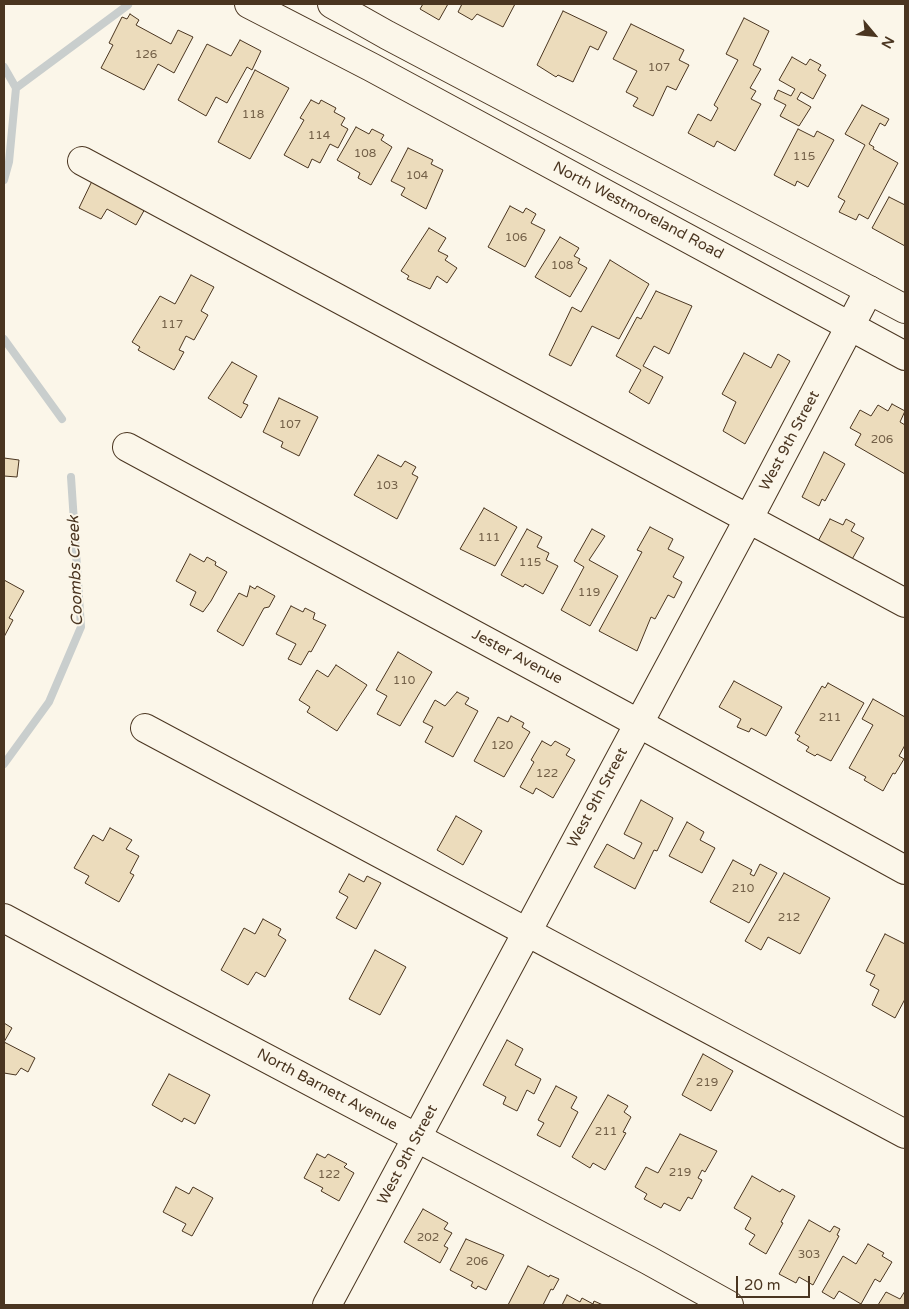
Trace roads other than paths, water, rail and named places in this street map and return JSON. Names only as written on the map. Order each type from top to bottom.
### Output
[{"type":"street","name":"North Westmoreland Road","points":[[250,4],[371,67],[905,356]]},
{"type":"street","points":[[332,4],[387,35],[905,309]]},
{"type":"street","points":[[82,160],[749,518],[905,604]]},
{"type":"street","name":"West 9th Street","points":[[326,1305],[418,1138],[869,290]]},
{"type":"street","name":"Jester Avenue","points":[[127,447],[638,723],[905,870]]},
{"type":"street","points":[[145,728],[905,1134]]},
{"type":"street","name":"North Barnett Avenue","points":[[4,918],[648,1260],[729,1305]]},
{"type":"waterway","points":[[16,88],[128,5]]},
{"type":"waterway","name":"Coombs Creek","points":[[4,67],[16,88],[9,162],[4,180]]},
{"type":"waterway","name":"Coombs Creek","points":[[4,339],[62,419]]},
{"type":"waterway","name":"Coombs Creek","points":[[4,764],[49,702],[81,627],[71,477]]}]
